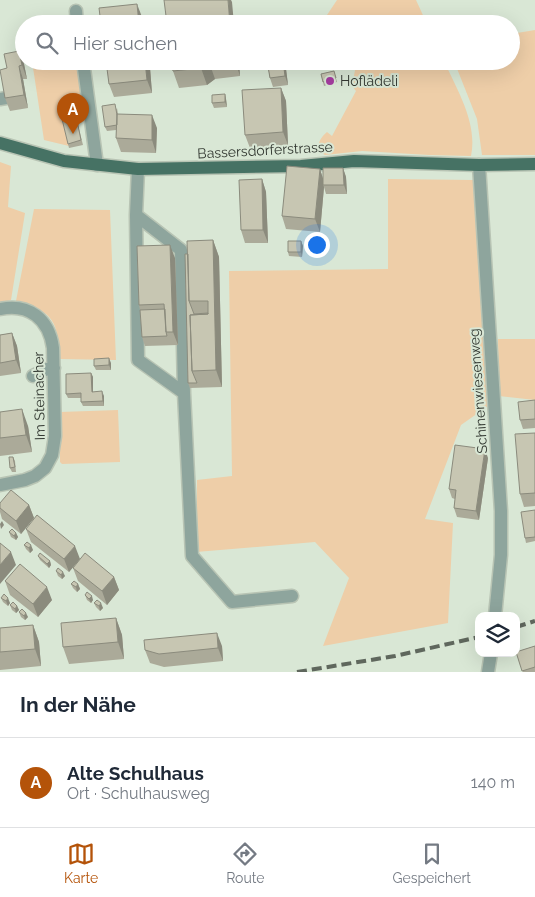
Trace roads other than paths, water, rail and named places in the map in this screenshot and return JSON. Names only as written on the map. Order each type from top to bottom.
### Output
[{"type":"main road","name":"Bassersdorferstrasse","points":[[0,143],[64,161],[138,169],[292,166],[354,161],[479,165],[535,164]]},
{"type":"street","points":[[76,11],[77,15]]},
{"type":"street","points":[[84,70],[97,165]]},
{"type":"street","name":"Schinenwiesenweg","points":[[479,165],[501,511],[501,555],[495,612]]},
{"type":"street","points":[[138,169],[136,215],[138,360],[184,392]]},
{"type":"street","points":[[136,215],[181,250],[184,392],[192,556],[232,602],[292,596]]},
{"type":"street","name":"Im Steinacher","points":[[0,309],[13,308],[34,314],[48,328],[52,341],[54,368],[55,436],[52,455],[45,468],[36,476],[0,485]]},
{"type":"street","points":[[33,376],[47,369],[54,368]]},
{"type":"street","points":[[488,672],[490,657]]},
{"type":"railway","points":[[520,626],[535,621]]},
{"type":"railway","points":[[297,672],[395,656],[475,638]]},
{"type":"place","name":"Hoflädeli","points":[[330,81]]},
{"type":"place","name":"Alte Schulhaus","points":[[73,134]]}]
